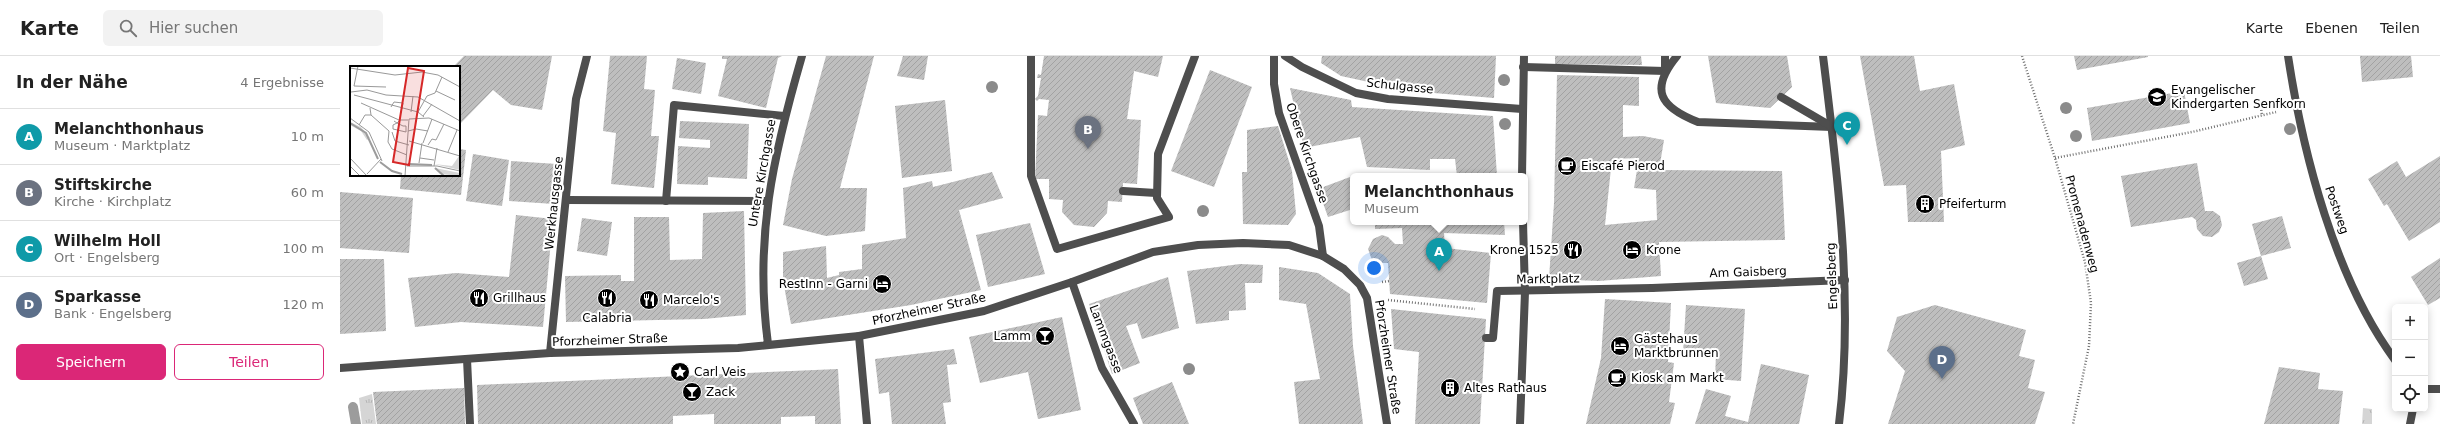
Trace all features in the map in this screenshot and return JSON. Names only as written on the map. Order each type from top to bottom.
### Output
[{"type":"street","name":"Werkhausgasse","points":[[550,353],[567,200],[576,99],[587,56]]},
{"type":"street","name":"Untere Kirchgasse","points":[[768,344],[762,248],[767,201],[784,116],[802,56]]},
{"type":"street","points":[[1031,56],[1031,176],[1057,249],[1169,217],[1156,193],[1158,154],[1195,56]]},
{"type":"street","name":"Obere Kirchgasse","points":[[1274,56],[1274,84],[1279,113],[1319,226],[1324,256]]},
{"type":"street","name":"Schulgasse","points":[[1286,56],[1302,67],[1356,93],[1388,99],[1522,109]]},
{"type":"street","points":[[1522,173],[1524,56]]},
{"type":"street","points":[[1665,56],[1665,71]]},
{"type":"street","points":[[1677,56],[1665,71],[1661,80],[1662,92],[1668,105],[1678,114],[1698,122],[1832,127]]},
{"type":"street","name":"Engelsberg","points":[[1823,56],[1832,127],[1845,280],[1844,380],[1839,424]]},
{"type":"street","name":"Postweg","points":[[2288,56],[2296,106],[2319,196],[2346,273],[2384,345],[2392,356]]},
{"type":"street","points":[[1523,67],[1665,71]]},
{"type":"street","points":[[1781,97],[1832,127]]},
{"type":"street","points":[[666,201],[674,106],[784,116]]},
{"type":"street","points":[[1123,191],[1156,193]]},
{"type":"street","points":[[567,200],[767,201]]},
{"type":"street","points":[[1520,424],[1525,292],[1523,225]]},
{"type":"street","name":"Pforzheimer Straße","points":[[340,368],[550,353],[738,348],[859,336],[984,311],[1072,282],[1153,252],[1198,245],[1243,242],[1289,245],[1324,256],[1344,268],[1360,285],[1367,298],[1387,424]]},
{"type":"street","name":"Am Gaisberg","points":[[1652,288],[1845,280]]},
{"type":"street","name":"Lammgasse","points":[[1072,282],[1102,368],[1134,424]]},
{"type":"street","name":"Marktplatz","points":[[1486,338],[1493,338],[1497,291],[1525,292],[1652,288]]},
{"type":"street","points":[[859,336],[867,424]]},
{"type":"street","points":[[467,359],[470,424]]},
{"type":"street","points":[[2428,389],[2440,389]]},
{"type":"street","points":[[2410,424],[2412,412]]},
{"type":"path","name":"Promenadenweg","points":[[2022,56],[2055,158],[2085,262],[2091,303],[2089,346],[2073,424]]},
{"type":"path","points":[[2055,158],[2262,116],[2296,106]]},
{"type":"path","points":[[2261,107],[2262,116]]},
{"type":"path","points":[[1382,300],[1495,310]]},
{"type":"green space","points":[[372,394],[376,424],[362,424],[359,398]]},
{"type":"green space","points":[[2363,408],[2372,409],[2372,424],[2362,424]]},
{"type":"building","points":[[464,56],[552,56],[542,110],[511,105],[493,90],[460,124],[460,66],[454,66]]},
{"type":"building","points":[[610,56],[647,56],[644,89],[655,90],[651,136],[659,136],[654,188],[611,184],[616,133],[603,131]]},
{"type":"building","points":[[722,56],[782,56],[778,58],[766,108],[718,96],[727,59],[722,59]]},
{"type":"building","points":[[826,56],[874,56],[840,188],[867,188],[865,231],[826,236],[783,225],[792,179]]},
{"type":"building","points":[[903,56],[928,56],[924,80],[897,76]]},
{"type":"building","points":[[1044,56],[1163,56],[1158,77],[1134,71],[1127,119],[1141,120],[1137,184],[1123,183],[1122,202],[1108,201],[1107,213],[1094,227],[1074,225],[1062,212],[1063,200],[1049,199],[1049,179],[1035,179],[1038,115],[1047,116],[1049,100],[1039,99],[1037,101],[1035,99],[1038,96],[1041,78],[1037,78],[1038,74],[1041,75]]},
{"type":"building","points":[[1322,56],[1496,56],[1494,98],[1410,91],[1341,76],[1321,63]]},
{"type":"building","points":[[1555,56],[1641,56],[1642,65],[1555,64]]},
{"type":"building","points":[[1708,56],[1787,56],[1792,87],[1770,108],[1716,103]]},
{"type":"building","points":[[1860,56],[1914,56],[1920,91],[1954,84],[1965,145],[1941,151],[1944,222],[1908,222],[1906,185],[1884,186]]},
{"type":"building","points":[[2074,56],[2148,56],[2148,57],[2077,70]]},
{"type":"building","points":[[2360,56],[2411,56],[2413,77],[2362,82]]},
{"type":"building","points":[[677,58],[706,63],[701,94],[672,89]]},
{"type":"building","points":[[1210,70],[1252,87],[1214,187],[1171,171]]},
{"type":"building","points":[[1557,75],[1639,77],[1639,106],[1623,105],[1623,137],[1643,136],[1664,140],[1659,170],[1782,171],[1785,240],[1659,242],[1661,276],[1599,281],[1549,279],[1554,203]],"holes":[[[1639,158],[1634,188],[1656,190],[1657,220],[1605,225],[1612,159]]]},
{"type":"building","points":[[1290,88],[1351,100],[1352,107],[1493,116],[1497,173],[1457,173],[1455,159],[1430,159],[1430,170],[1367,167],[1360,137],[1304,148]]},
{"type":"building","points":[[2184,91],[2190,123],[2092,141],[2087,108]]},
{"type":"building","points":[[945,100],[952,171],[902,178],[895,106]]},
{"type":"building","points":[[680,121],[749,124],[747,179],[708,177],[708,185],[677,184],[678,146],[710,148],[710,140],[679,138]]},
{"type":"building","points":[[1278,126],[1292,171],[1296,214],[1288,225],[1243,224],[1242,172],[1247,172],[1247,130]]},
{"type":"building","points":[[460,149],[466,150],[461,195],[400,189],[401,176],[460,176]]},
{"type":"building","points":[[473,154],[509,160],[502,206],[466,201]]},
{"type":"building","points":[[2440,156],[2440,222],[2409,241],[2387,204],[2384,206],[2368,179],[2397,161],[2406,177]]},
{"type":"building","points":[[511,161],[557,164],[554,204],[509,201]]},
{"type":"building","points":[[2197,163],[2205,211],[2213,211],[2220,216],[2222,225],[2219,232],[2212,237],[2203,236],[2197,229],[2196,220],[2192,217],[2131,227],[2121,176]]},
{"type":"building","points":[[992,172],[1003,198],[959,210],[981,290],[911,305],[791,324],[783,280],[783,252],[826,246],[827,278],[839,275],[839,272],[862,269],[862,245],[906,238],[903,188],[932,181],[933,187]]},
{"type":"building","points":[[1350,177],[1350,210],[1328,217],[1318,189]]},
{"type":"building","points":[[340,192],[413,198],[409,253],[340,248]]},
{"type":"building","points":[[744,211],[746,315],[704,319],[566,322],[565,276],[621,275],[621,281],[634,281],[634,217],[669,217],[670,260],[702,259],[703,213]]},
{"type":"building","points":[[516,215],[553,219],[543,327],[461,322],[415,327],[408,278],[456,273],[509,277]]},
{"type":"building","points":[[2282,216],[2291,248],[2261,256],[2252,224]]},
{"type":"building","points":[[582,218],[612,222],[607,256],[577,251]]},
{"type":"building","points":[[1030,223],[1045,274],[988,287],[976,235]]},
{"type":"building","points":[[1375,225],[1504,225],[1505,235],[1444,233],[1445,248],[1491,253],[1487,303],[1390,294],[1388,263],[1377,263],[1372,260],[1368,249],[1373,239],[1382,235],[1388,237],[1395,244],[1403,244],[1402,228],[1375,229]]},
{"type":"building","points":[[2261,256],[2268,279],[2244,286],[2237,263]]},
{"type":"building","points":[[2440,258],[2440,298],[2428,305],[2411,277]]},
{"type":"building","points":[[340,259],[384,259],[386,331],[340,334]]},
{"type":"building","points":[[1240,264],[1263,265],[1262,283],[1245,283],[1246,310],[1229,311],[1229,320],[1196,324],[1187,271]]},
{"type":"building","points":[[1279,267],[1318,273],[1350,294],[1353,346],[1363,424],[1299,424],[1294,382],[1320,379],[1306,304],[1279,300]]},
{"type":"building","points":[[1168,277],[1179,328],[1142,339],[1137,323],[1126,326],[1140,363],[1112,374],[1089,304]]},
{"type":"building","points":[[1605,299],[1671,303],[1668,362],[1674,363],[1669,402],[1675,403],[1670,424],[1586,424],[1601,358]]},
{"type":"building","points":[[1686,305],[1745,309],[1741,381],[1715,379],[1716,354],[1683,352]]},
{"type":"building","points":[[1935,305],[2026,330],[2019,356],[2035,360],[2028,388],[2045,392],[2035,424],[1888,424],[1905,371],[1887,351],[1897,317]]},
{"type":"building","name":"Altes Rathaus","points":[[1391,309],[1486,319],[1480,424],[1415,424],[1419,352],[1394,349]]},
{"type":"building","points":[[1062,317],[1081,410],[1038,419],[1028,372],[980,383],[969,337]]},
{"type":"building","points":[[954,349],[957,364],[947,365],[951,402],[943,403],[946,424],[892,424],[889,392],[879,394],[875,359]]},
{"type":"building","points":[[1761,364],[1809,375],[1799,424],[1695,424],[1706,389],[1731,396],[1725,416],[1748,422]]},
{"type":"building","points":[[2279,367],[2320,373],[2318,389],[2343,391],[2339,424],[2264,424]]},
{"type":"building","points":[[838,369],[841,424],[815,424],[815,416],[781,417],[781,424],[714,424],[714,414],[673,416],[673,424],[478,424],[477,385]]},
{"type":"building","points":[[1172,382],[1189,424],[1143,424],[1133,398]]},
{"type":"building","points":[[464,388],[465,424],[377,424],[373,392]]},
{"type":"waterway","points":[[353,407],[356,424]]},
{"type":"place","name":"Evangelischer Kindergarten Senfkorn","points":[[2157,97]]},
{"type":"place","name":"Wilhelm Holl","points":[[1847,145]]},
{"type":"place","name":"Stiftskirche","points":[[1088,149]]},
{"type":"place","name":"Eiscafé Pierod","points":[[1567,166]]},
{"type":"place","name":"Pfeiferturm","points":[[1925,204]]},
{"type":"place","name":"Krone 1525","points":[[1573,250]]},
{"type":"place","name":"Krone","points":[[1632,250]]},
{"type":"place","name":"Melanchthonhaus","points":[[1439,271]]},
{"type":"place","name":"RestInn - Garni","points":[[882,284]]},
{"type":"place","name":"Grillhaus","points":[[479,298]]},
{"type":"place","name":"Calabria","points":[[607,298]]},
{"type":"place","name":"Marcelo's","points":[[649,300]]},
{"type":"place","name":"Lamm","points":[[1045,336]]},
{"type":"place","name":"Gästehaus Marktbrunnen","points":[[1620,346]]},
{"type":"place","name":"Carl Veis","points":[[680,372]]},
{"type":"place","name":"Kiosk am Markt","points":[[1617,378]]},
{"type":"place","name":"Sparkasse","points":[[1942,379]]},
{"type":"place","name":"Altes Rathaus","points":[[1450,388]]},
{"type":"place","name":"Zack","points":[[692,392]]}]
